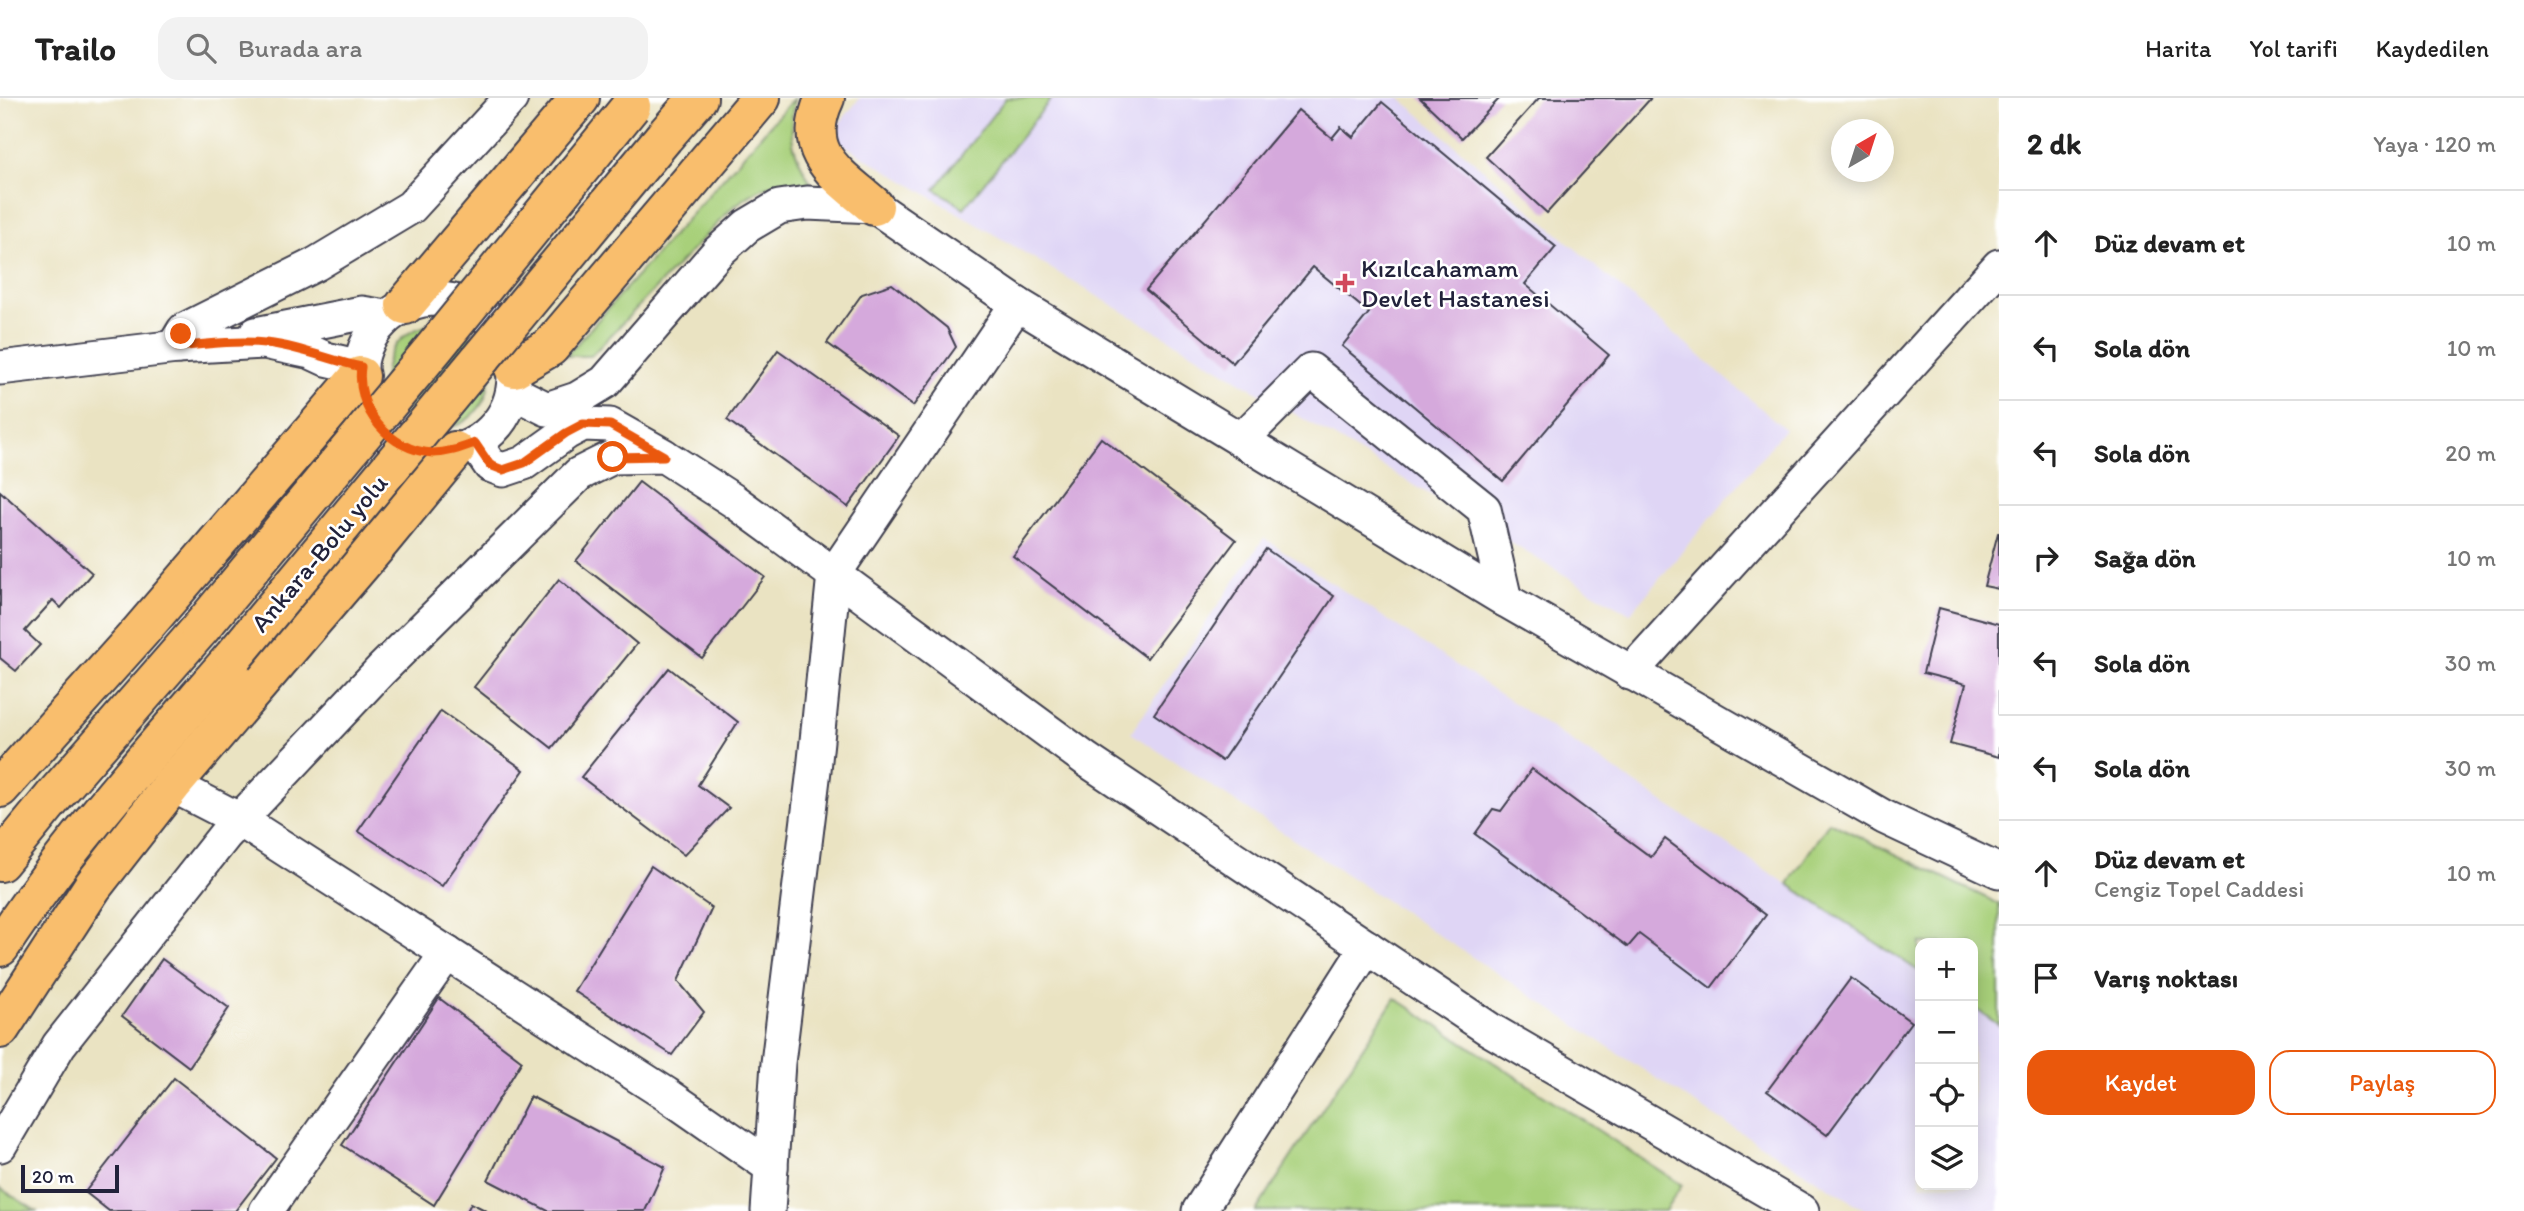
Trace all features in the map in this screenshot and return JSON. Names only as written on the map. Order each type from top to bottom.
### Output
[{"type":"highway","points":[[396,311],[580,98]]},
{"type":"highway","name":"Ankara-Bolu yolu","points":[[0,947],[21,915],[117,793],[698,98]]},
{"type":"highway","points":[[514,380],[550,348],[761,98]]},
{"type":"highway","points":[[825,98],[817,115],[816,140],[828,166],[874,206]]},
{"type":"highway","name":"Ankara-Bolu yolu","points":[[0,862],[200,629],[435,347],[634,102]]},
{"type":"highway","points":[[4,773],[140,632],[360,372]]},
{"type":"highway","points":[[0,1029],[93,886],[172,785],[465,447]]},
{"type":"street","points":[[396,311],[372,334],[360,372],[364,399],[374,420],[389,436],[410,448],[432,453],[465,447],[492,430],[505,413],[514,380],[508,345],[495,324],[475,309],[453,300],[429,299],[396,311],[362,313],[191,346],[178,340],[184,330],[316,264],[411,207],[512,98]]},
{"type":"street","points":[[514,380],[547,409],[576,399],[605,382],[718,252],[747,226],[779,207],[807,203],[874,206],[1017,303],[1505,600],[1884,817],[1999,871]]},
{"type":"street","points":[[1630,673],[1999,266]]},
{"type":"street","points":[[768,1211],[778,1063],[814,770],[834,574],[1017,303]]},
{"type":"street","points":[[0,368],[191,346],[264,342],[311,352],[360,372]]},
{"type":"street","points":[[1241,440],[1311,370],[1484,509],[1505,600]]},
{"type":"street","points":[[465,447],[490,465],[503,470],[524,463],[583,424],[610,425],[734,500],[1087,760],[1489,1029],[1802,1211]]},
{"type":"street","points":[[0,1145],[60,1045],[225,835],[381,670],[579,474],[613,457],[664,456]]},
{"type":"street","points":[[172,785],[240,820],[666,1094],[771,1167]]},
{"type":"street","points":[[1199,1211],[1367,947]]},
{"type":"street","points":[[266,1211],[447,953]]},
{"type":"shaded area","name":"Kızılcahamam Devlet Hastanesi","points":[[860,98],[1400,98],[1785,429],[1630,614],[829,136]]},
{"type":"shaded area","points":[[1264,538],[1915,969],[1915,1190],[1978,1190],[1978,1010],[1999,1025],[1999,1211],[1867,1211],[1697,1105],[1131,733]]},
{"type":"green space","points":[[794,98],[791,124],[793,144],[812,185],[779,184],[761,189],[743,199],[591,356],[566,356]]},
{"type":"green space","points":[[1006,98],[1052,98],[964,208],[935,189]]},
{"type":"green space","points":[[437,325],[457,329],[474,340],[485,357],[489,377],[485,397],[474,414],[457,425],[437,429],[417,425],[400,414],[389,397],[385,377],[389,357],[400,340],[417,329]]},
{"type":"green space","points":[[1829,822],[1999,904],[1999,1025],[1978,1010],[1978,938],[1915,938],[1915,969],[1788,884]]},
{"type":"green space","points":[[1395,998],[1682,1185],[1665,1211],[1256,1211]]},
{"type":"green space","points":[[0,1188],[36,1211],[0,1211]]},
{"type":"building","points":[[1420,98],[1500,98],[1462,138]]},
{"type":"building","points":[[1539,98],[1651,98],[1547,213],[1486,157]]},
{"type":"building","points":[[1382,102],[1556,247],[1525,284],[1609,355],[1503,481],[1342,346],[1369,313],[1313,267],[1233,363],[1146,290],[1298,110],[1332,138],[1341,127],[1353,137]]},
{"type":"building","points":[[892,284],[947,328],[956,347],[913,406],[827,343],[862,294]]},
{"type":"building","points":[[778,350],[899,436],[848,507],[727,420]]},
{"type":"building","points":[[1101,438],[1236,540],[1147,658],[1013,556]]},
{"type":"building","points":[[639,482],[765,577],[702,658],[576,561]]},
{"type":"building","points":[[0,491],[92,573],[61,608],[53,600],[25,631],[40,645],[16,671],[0,658]]},
{"type":"building","points":[[1999,533],[1999,589],[1984,586]]},
{"type":"building","points":[[1266,549],[1334,596],[1222,761],[1154,714]]},
{"type":"building","points":[[559,579],[637,644],[552,748],[474,687]]},
{"type":"building","points":[[1939,608],[1999,624],[1999,757],[1950,744],[1966,684],[1923,673]]},
{"type":"building","points":[[669,668],[738,722],[698,785],[729,808],[684,855],[581,777]]},
{"type":"building","points":[[441,711],[524,770],[442,886],[358,831]]},
{"type":"building","points":[[1532,769],[1651,857],[1665,839],[1766,915],[1711,988],[1639,934],[1628,947],[1475,834],[1493,809],[1501,811]]},
{"type":"building","points":[[651,866],[712,908],[678,981],[704,1012],[672,1055],[574,991]]},
{"type":"building","points":[[162,959],[229,1008],[189,1067],[122,1016]]},
{"type":"building","points":[[1851,978],[1911,1022],[1827,1135],[1767,1091]]},
{"type":"building","points":[[439,998],[522,1061],[434,1205],[342,1145]]},
{"type":"building","points":[[174,1078],[276,1158],[235,1211],[109,1211],[85,1192]]},
{"type":"building","points":[[530,1096],[665,1167],[645,1211],[548,1211],[488,1180]]},
{"type":"building","points":[[471,1203],[487,1211],[467,1211]]},
{"type":"place","name":"Kızılcahamam Devlet Hastanesi","points":[[1345,283]]},
{"type":"route","points":[[181,334],[177,347],[264,342],[361,367],[364,399],[374,420],[389,436],[410,448],[432,453],[455,451],[475,443],[490,465],[503,470],[524,463],[583,424],[610,425],[664,456],[613,457]]}]
